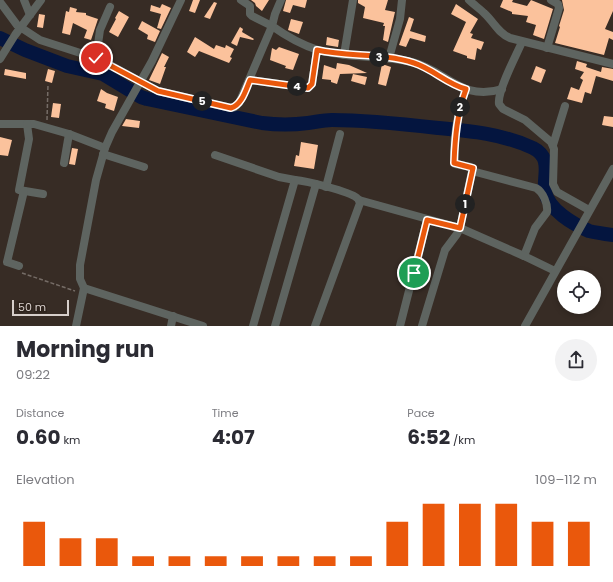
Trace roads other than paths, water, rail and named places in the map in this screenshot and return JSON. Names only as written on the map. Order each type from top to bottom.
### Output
[{"type":"street","points":[[24,0],[30,14]]},
{"type":"street","points":[[0,59],[15,35],[41,0]]},
{"type":"street","points":[[76,326],[83,291],[80,279],[80,265],[93,193],[104,151],[112,132],[152,61],[181,0]]},
{"type":"street","points":[[241,0],[250,6],[250,14],[252,16],[272,26],[290,38],[317,50],[344,55],[389,58],[420,65],[435,72],[453,84],[466,89],[488,92],[502,89]]},
{"type":"street","points":[[0,2],[20,28],[40,40],[96,58],[122,71],[140,84],[158,91],[231,108],[235,107],[239,103],[250,80],[281,0]]},
{"type":"street","points":[[344,55],[353,0]]},
{"type":"street","points":[[389,58],[400,19],[402,0]]},
{"type":"street","points":[[469,0],[488,17],[501,33],[510,38],[613,64]]},
{"type":"street","points":[[547,48],[559,8],[558,4],[551,0]]},
{"type":"street","points":[[96,58],[100,30],[110,7]]},
{"type":"street","points":[[522,42],[498,101],[500,107],[525,120],[548,138],[553,145]]},
{"type":"street","points":[[250,80],[308,88],[312,84],[317,50]]},
{"type":"street","points":[[466,89],[457,119],[454,163],[471,167],[473,168],[472,170],[529,186],[541,191],[547,205],[548,210],[535,228],[524,256]]},
{"type":"street","points":[[565,106],[553,145],[554,189],[588,212]]},
{"type":"street","points":[[0,124],[34,124],[69,134],[104,151],[144,167]]},
{"type":"street","points":[[27,124],[30,139],[19,190],[43,194]]},
{"type":"street","points":[[64,163],[69,134]]},
{"type":"street","points":[[326,187],[340,134]]},
{"type":"street","points":[[215,155],[279,177],[316,184],[353,196],[359,200],[460,228],[555,271]]},
{"type":"street","points":[[525,326],[613,169]]},
{"type":"street","points":[[422,326],[445,250],[460,228],[472,170]]},
{"type":"street","points":[[253,326],[295,180]]},
{"type":"street","points":[[275,326],[316,184]]},
{"type":"street","points":[[21,269],[4,261],[24,191]]},
{"type":"street","points":[[315,326],[360,206],[359,200]]},
{"type":"street","points":[[400,326],[427,220]]},
{"type":"street","points":[[83,291],[204,326]]},
{"type":"street","points":[[171,326],[173,316]]},
{"type":"waterway","points":[[0,38],[25,50],[67,66],[103,74],[141,97],[147,99],[262,123],[302,124],[332,120],[372,121],[474,132],[510,139],[533,148],[543,157],[546,168],[545,192],[547,199],[562,216],[589,231],[613,235]]}]
